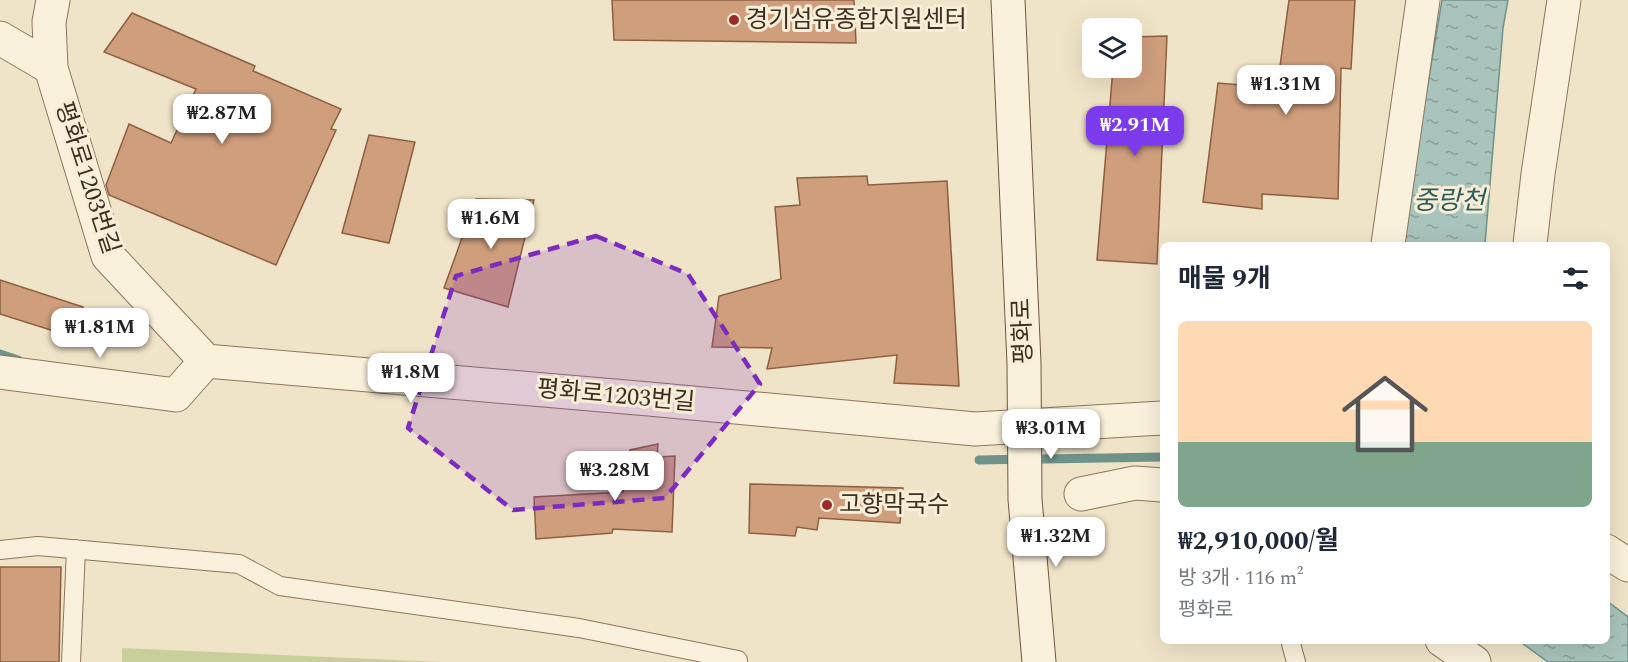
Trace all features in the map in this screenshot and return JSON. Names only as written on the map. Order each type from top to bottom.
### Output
[{"type":"street","name":"평화로1203번길","points":[[53,0],[49,22],[51,68],[108,256],[206,361],[975,429],[1026,449],[1160,417]]},
{"type":"street","name":"평화로","points":[[1008,0],[1026,449],[1025,499],[1039,662]]},
{"type":"street","points":[[1388,242],[1423,0]]},
{"type":"street","points":[[1530,242],[1564,0]]},
{"type":"street","points":[[0,38],[51,68]]},
{"type":"street","points":[[0,372],[176,395],[206,361]]},
{"type":"street","points":[[1081,494],[1135,483],[1160,485]]},
{"type":"street","points":[[1610,554],[1628,565]]},
{"type":"street","points":[[1448,644],[1474,662]]},
{"type":"lane","points":[[0,550],[38,546],[239,564],[280,586],[579,628],[738,660],[737,662]]},
{"type":"lane","points":[[71,662],[76,549]]},
{"type":"lane","points":[[1291,644],[1296,662]]},
{"type":"highlighted area","points":[[596,236],[688,274],[760,384],[665,498],[513,510],[408,428],[456,276]]},
{"type":"green space","points":[[122,648],[442,662],[122,662]]},
{"type":"water","name":"중랑천","points":[[1442,0],[1508,0],[1503,28],[1485,242],[1401,242]]},
{"type":"water","points":[[1610,603],[1628,617],[1628,662],[1548,662],[1523,644],[1610,644]]},
{"type":"building","name":"경기섬유종합지원센터","points":[[612,0],[854,0],[856,43],[614,40]]},
{"type":"building","points":[[1289,0],[1355,0],[1351,69],[1341,68],[1338,199],[1262,194],[1262,209],[1203,202],[1218,83],[1277,88]]},
{"type":"building","points":[[132,13],[255,66],[253,71],[341,109],[331,129],[336,130],[276,265],[109,195],[106,185],[129,124],[171,143],[196,89],[104,52]]},
{"type":"building","points":[[1167,36],[1157,264],[1097,260],[1112,78],[1142,78],[1142,37]]},
{"type":"building","points":[[369,135],[415,142],[389,243],[342,233]]},
{"type":"building","points":[[867,176],[868,185],[947,181],[959,386],[894,383],[897,355],[767,369],[772,348],[712,347],[719,296],[781,279],[775,207],[800,205],[797,178]]},
{"type":"building","points":[[476,199],[534,200],[508,307],[444,288]]},
{"type":"building","points":[[0,280],[83,307],[73,337],[0,314]]},
{"type":"building","points":[[658,444],[657,457],[675,456],[672,532],[613,529],[612,533],[536,539],[534,497],[623,492],[630,450]]},
{"type":"building","points":[[750,484],[903,488],[900,523],[819,518],[817,530],[797,527],[795,536],[749,533]]},
{"type":"building","points":[[0,567],[61,567],[59,662],[0,662]]},
{"type":"waterway","points":[[0,354],[18,360]]},
{"type":"waterway","points":[[979,460],[1160,457]]},
{"type":"place","name":"경기섬유종합지원센터","points":[[734,20]]},
{"type":"place","name":"고향막국수","points":[[827,505]]}]
